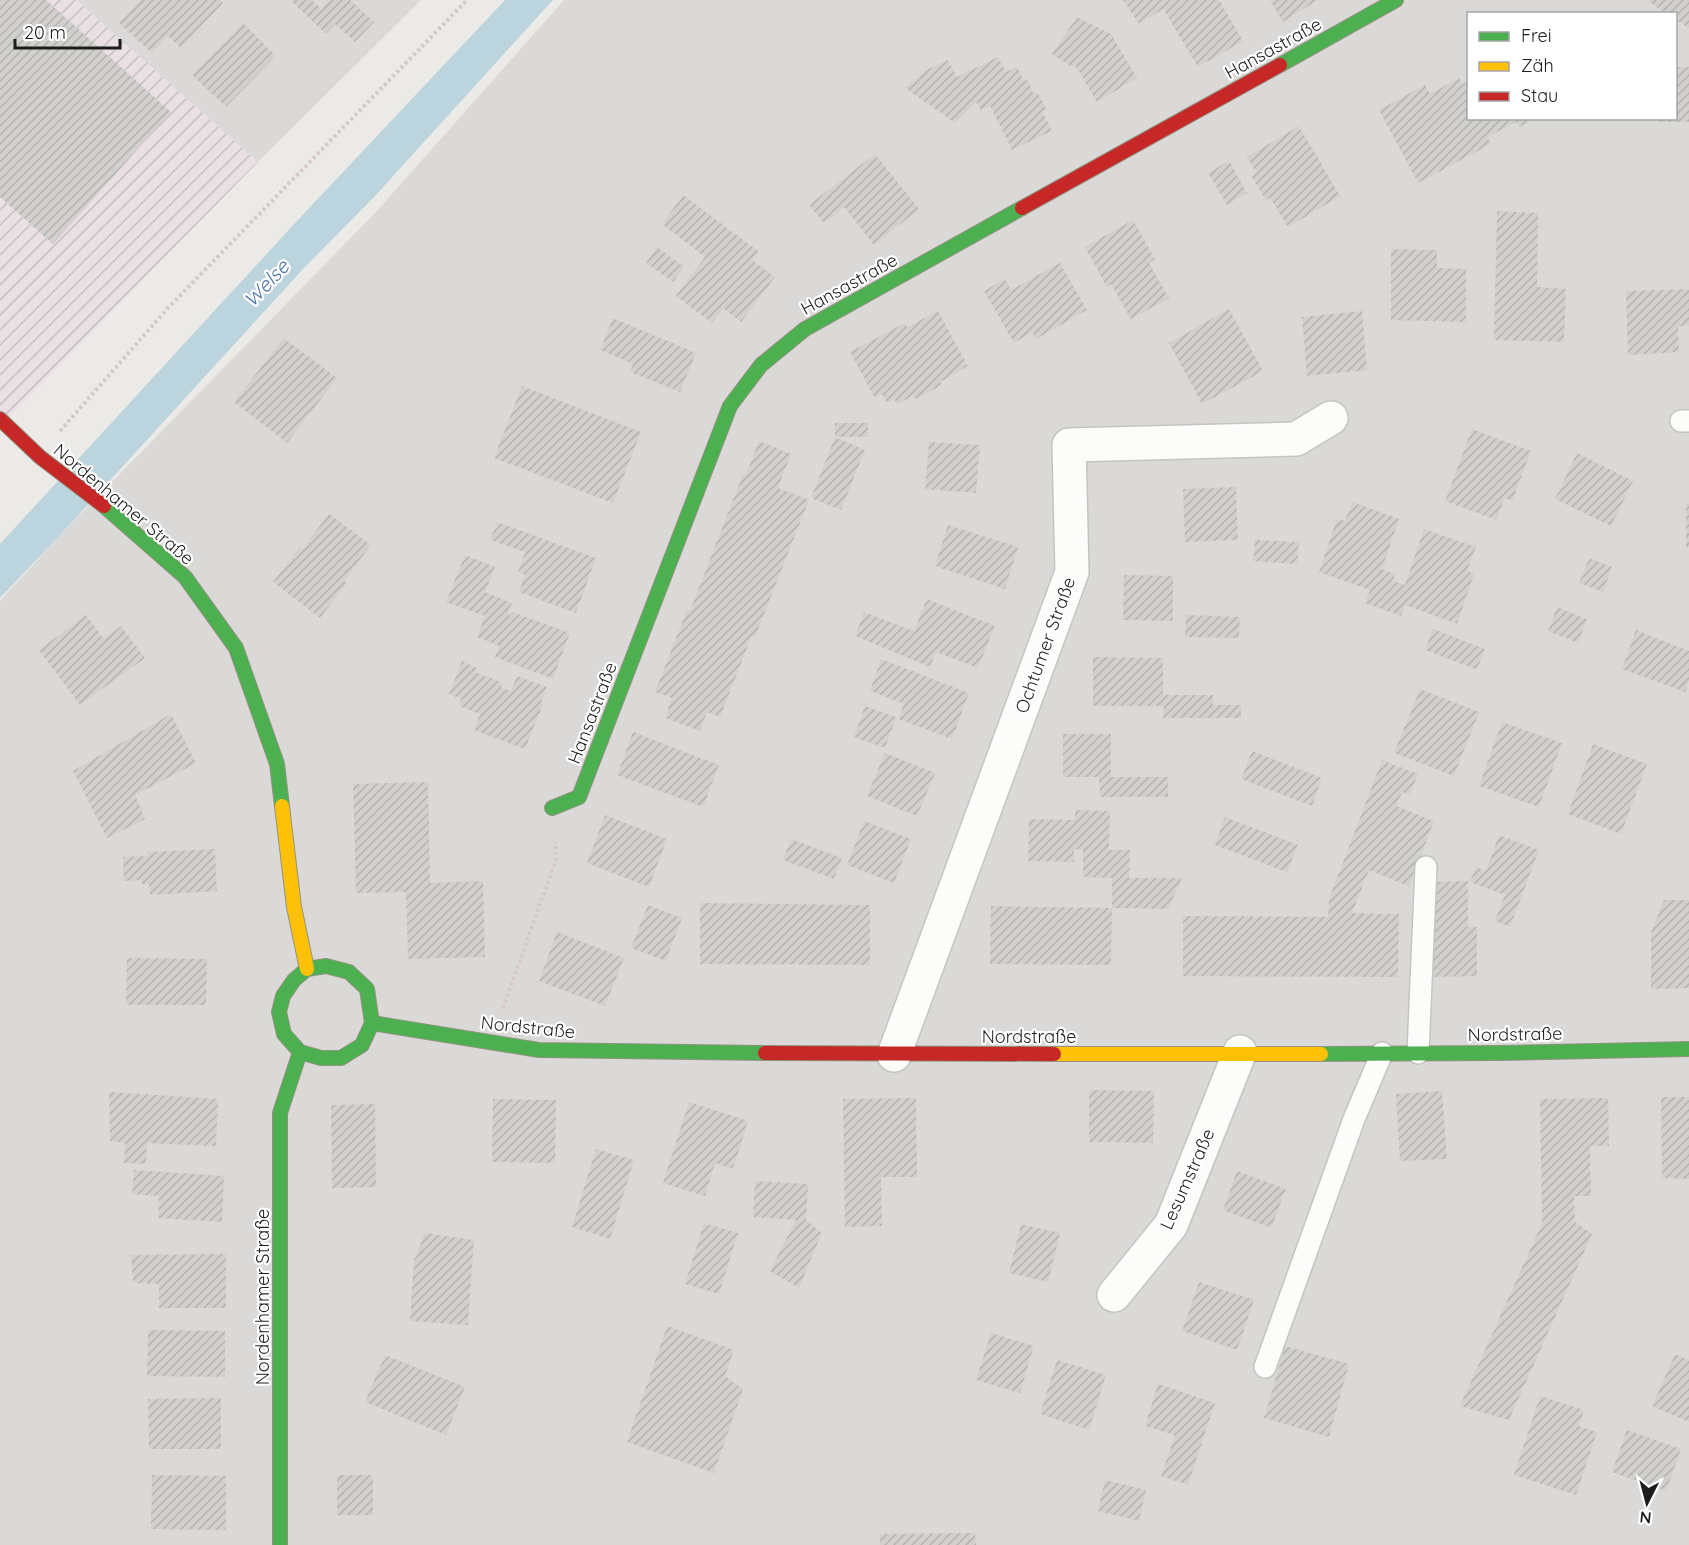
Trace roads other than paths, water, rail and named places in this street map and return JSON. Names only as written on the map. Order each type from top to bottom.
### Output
[{"type":"street","name":"Hansastraße","points":[[552,808],[579,797],[730,406],[761,365],[805,329],[1396,0]]},
{"type":"street","name":"Ochtumer Straße","points":[[894,1054],[1072,572],[1069,445],[1296,439],[1331,418]]},
{"type":"street","name":"Nordenhamer Straße","points":[[0,419],[40,458],[111,512],[184,577],[236,648],[277,764],[294,908],[307,969]]},
{"type":"street","points":[[326,966],[349,972],[367,989],[372,1023],[362,1045],[341,1058],[321,1058],[300,1052],[284,1034],[279,1012],[283,996],[294,980],[307,969],[326,966]]},
{"type":"street","name":"Nordstraße","points":[[372,1023],[539,1050],[894,1054],[1418,1053],[1689,1049]]},
{"type":"street","name":"Nordenhamer Straße","points":[[280,1545],[280,1113],[300,1052]]},
{"type":"street","name":"Lesumstraße","points":[[1114,1295],[1171,1225],[1240,1052]]},
{"type":"lane","points":[[1418,1053],[1426,867]]},
{"type":"lane","points":[[1265,1367],[1354,1119],[1382,1053]]},
{"type":"water","name":"Welse","points":[[505,0],[553,0],[375,196],[303,269],[0,598],[0,544],[296,222]]}]
